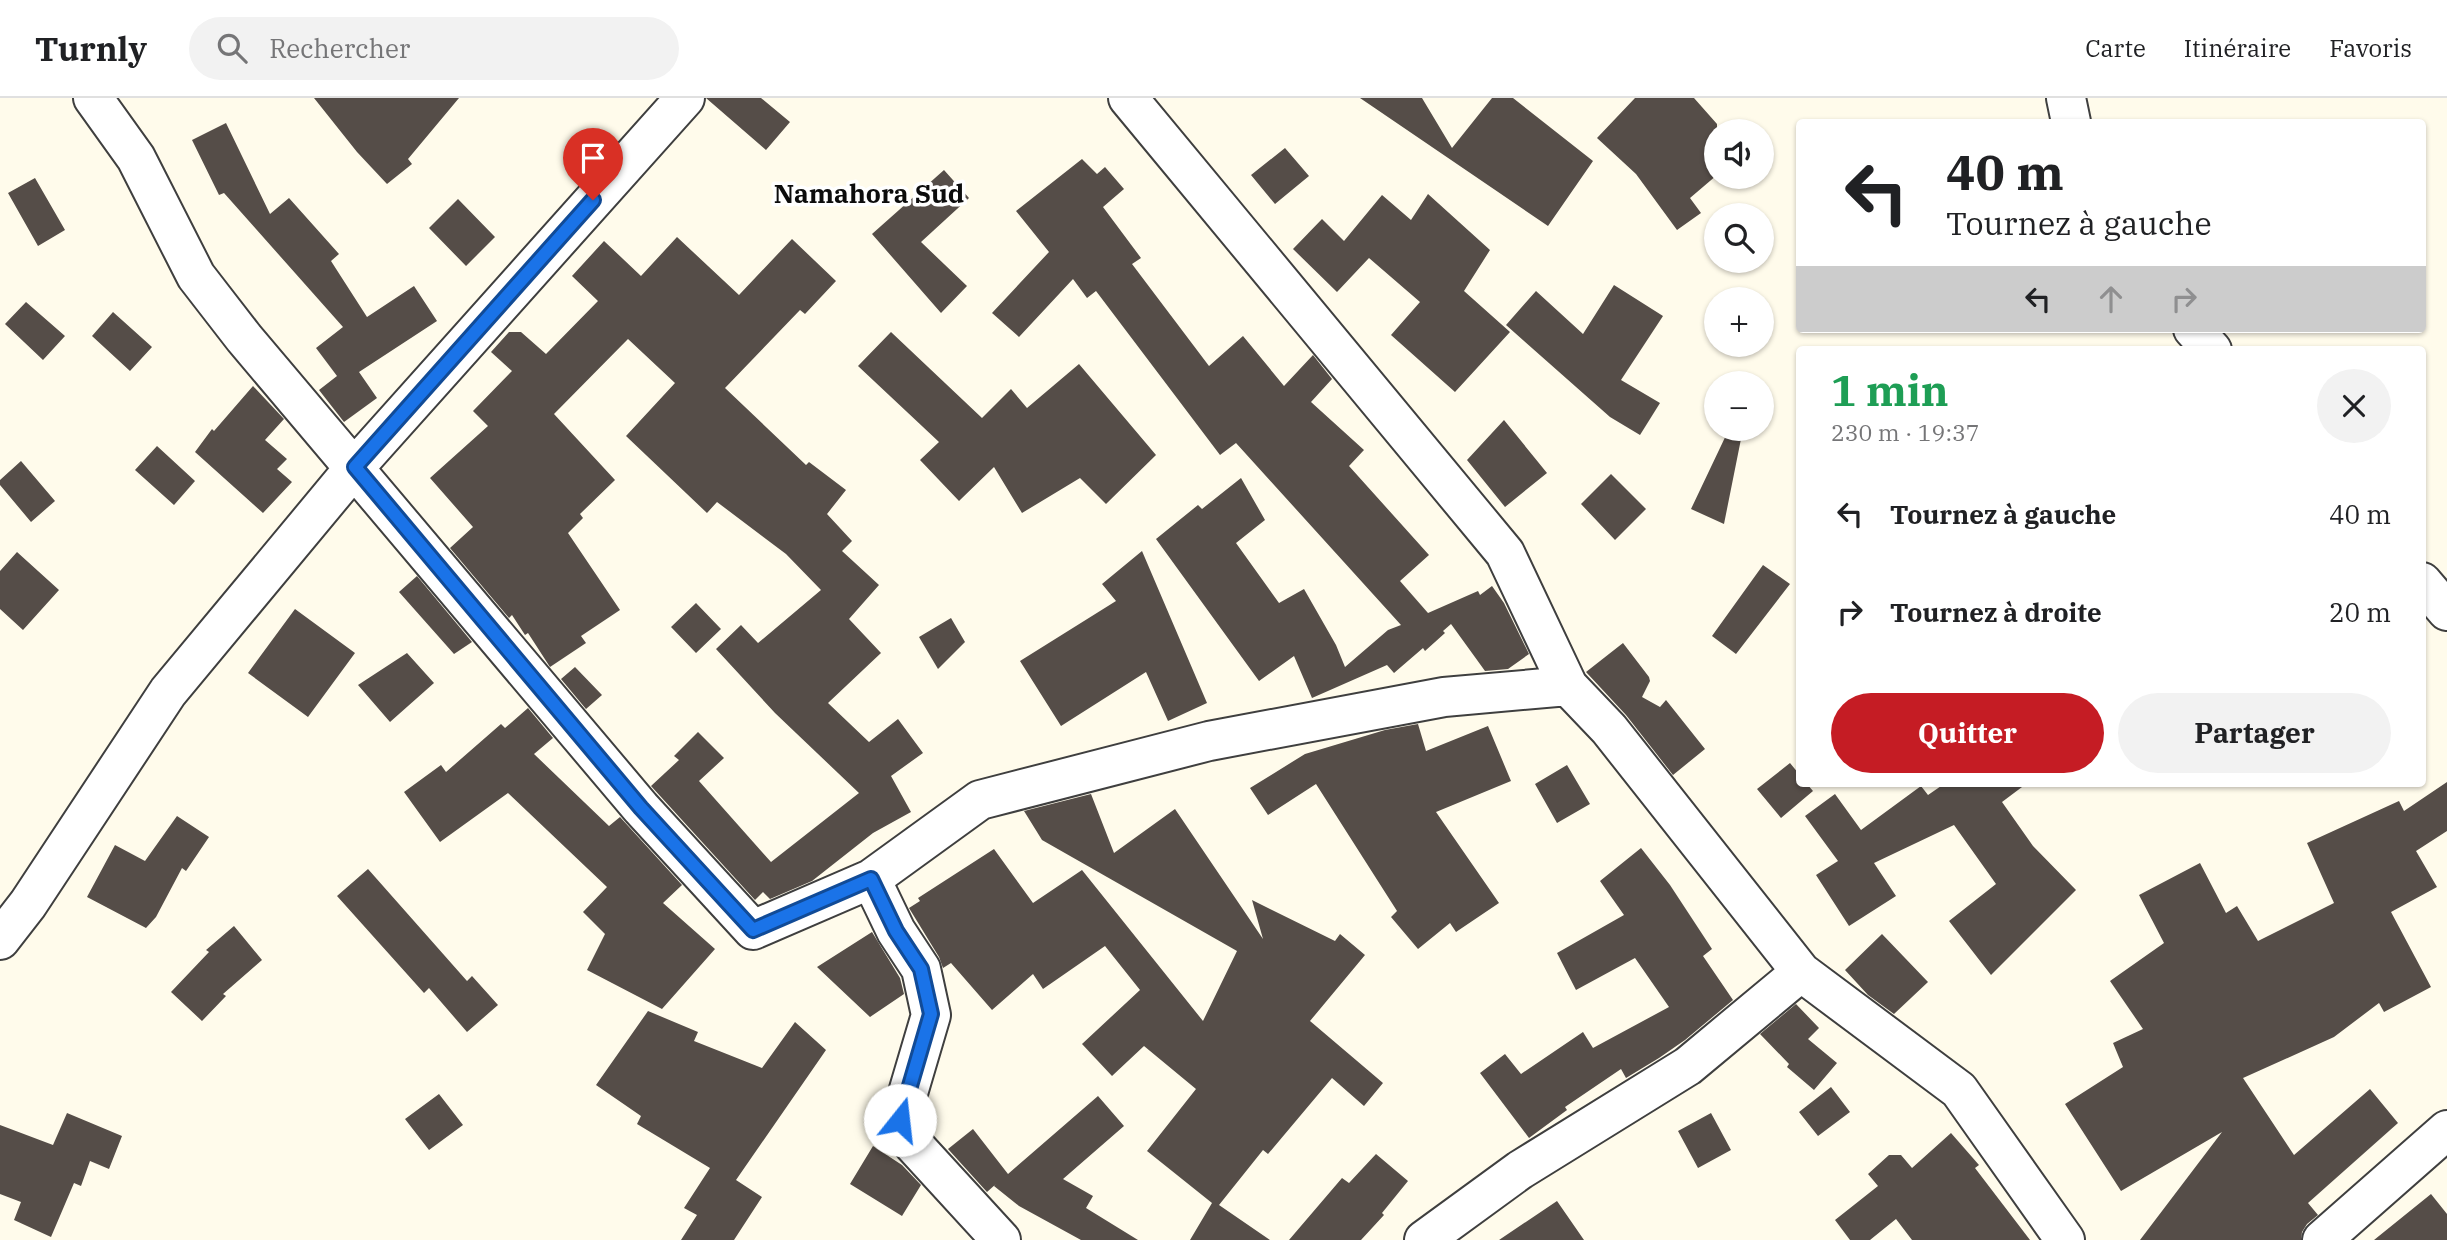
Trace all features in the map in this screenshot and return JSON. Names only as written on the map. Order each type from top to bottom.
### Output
[{"type":"street","points":[[93,98],[136,158],[197,276],[244,338],[641,808],[753,930],[871,879],[980,800],[1209,741],[1444,698],[1568,686]]},
{"type":"street","points":[[0,940],[28,904],[168,692],[355,467],[685,98]]},
{"type":"street","points":[[1128,98],[1506,553],[1568,686],[1609,729],[1801,972],[1959,1090],[2064,1240]]},
{"type":"street","points":[[2066,98],[2070,119]]},
{"type":"street","points":[[2197,333],[2209,346]]},
{"type":"street","points":[[2426,587],[2447,611]]},
{"type":"street","points":[[871,879],[896,931],[921,969],[931,1014],[900,1120],[913,1144],[1001,1240]]},
{"type":"street","points":[[1424,1240],[1520,1170],[1688,1066],[1801,972]]},
{"type":"street","points":[[2322,1240],[2447,1130]]},
{"type":"building","points":[[314,98],[459,98],[408,159],[412,164],[387,184],[357,152]]},
{"type":"building","points":[[706,98],[761,98],[790,122],[766,150]]},
{"type":"building","points":[[1360,98],[1422,98],[1452,148],[1492,98],[1513,98],[1593,161],[1548,226]]},
{"type":"building","points":[[1635,98],[1694,98],[1713,119],[1704,119],[1704,186],[1690,198],[1701,213],[1677,230],[1636,174],[1597,138]]},
{"type":"building","points":[[226,123],[270,214],[289,198],[339,254],[331,261],[367,317],[414,286],[437,321],[359,372],[377,398],[344,422],[319,390],[337,376],[316,348],[343,327],[224,193],[219,195],[192,140]]},
{"type":"building","points":[[1285,148],[1309,176],[1275,204],[1251,175]]},
{"type":"building","points":[[1082,159],[1097,174],[1105,167],[1124,189],[1103,207],[1141,258],[1132,264],[1209,366],[1243,336],[1284,386],[1313,355],[1332,379],[1311,402],[1364,450],[1349,466],[1429,555],[1400,581],[1428,613],[1478,591],[1480,595],[1492,586],[1504,603],[1529,654],[1508,669],[1485,671],[1451,624],[1425,651],[1423,648],[1394,673],[1387,665],[1312,698],[1294,656],[1259,681],[1156,539],[1198,505],[1202,509],[1241,478],[1265,520],[1236,543],[1279,603],[1304,589],[1336,645],[1345,667],[1388,630],[1401,625],[1236,443],[1220,455],[1096,291],[1087,298],[1073,279],[1019,337],[992,313],[1049,252],[1016,211]]},
{"type":"building","points":[[944,170],[969,198],[921,242],[967,286],[941,313],[872,234]]},
{"type":"building","points":[[35,178],[65,230],[38,246],[8,193]]},
{"type":"building","points":[[1428,194],[1490,250],[1464,291],[1510,332],[1455,392],[1391,335],[1420,302],[1369,258],[1337,292],[1293,249],[1322,219],[1344,241],[1382,195],[1411,220]]},
{"type":"building","points":[[458,199],[495,237],[466,266],[429,228]]},
{"type":"building","points":[[677,237],[739,295],[792,239],[836,281],[805,314],[800,310],[725,388],[806,465],[809,462],[846,490],[827,514],[852,541],[842,551],[879,585],[849,619],[881,653],[828,703],[869,742],[898,719],[923,753],[891,776],[911,812],[873,833],[812,881],[770,899],[763,892],[755,900],[651,786],[679,760],[674,756],[698,732],[724,758],[699,781],[771,862],[859,793],[775,713],[716,649],[741,625],[758,643],[821,590],[786,554],[717,502],[707,513],[626,436],[675,383],[628,339],[554,414],[615,480],[580,514],[583,518],[568,533],[620,610],[581,636],[586,643],[550,667],[528,633],[525,635],[512,615],[509,618],[450,548],[473,527],[430,478],[488,426],[473,411],[512,371],[491,352],[509,332],[521,332],[546,354],[598,301],[572,276],[604,241],[641,276]]},
{"type":"building","points":[[1614,285],[1663,316],[1621,380],[1660,403],[1640,435],[1610,417],[1506,325],[1536,291],[1583,334]]},
{"type":"building","points":[[26,302],[65,336],[43,360],[5,324]]},
{"type":"building","points":[[113,312],[152,347],[130,371],[92,336]]},
{"type":"building","points":[[891,332],[982,418],[1011,389],[1027,408],[1079,364],[1156,455],[1106,504],[1080,478],[1022,513],[994,467],[959,501],[920,460],[939,442],[858,366]]},
{"type":"building","points":[[253,386],[284,419],[265,440],[287,459],[277,469],[292,482],[263,513],[195,452],[212,429],[214,431]]},
{"type":"building","points":[[1504,420],[1547,473],[1505,507],[1467,460]]},
{"type":"building","points":[[1723,441],[1741,441],[1724,524],[1691,509]]},
{"type":"building","points":[[157,446],[195,481],[174,505],[135,470]]},
{"type":"building","points":[[21,461],[55,501],[31,522],[0,485],[0,480]]},
{"type":"building","points":[[1611,474],[1646,509],[1615,540],[1581,504]]},
{"type":"building","points":[[1142,551],[1207,703],[1168,721],[1146,672],[1061,726],[1020,661],[1116,601],[1102,584]]},
{"type":"building","points":[[17,552],[59,590],[23,630],[0,609],[0,571]]},
{"type":"building","points":[[1763,565],[1790,584],[1736,654],[1712,636]]},
{"type":"building","points":[[417,576],[472,642],[454,654],[399,592]]},
{"type":"building","points":[[696,603],[721,629],[696,653],[671,627]]},
{"type":"building","points":[[295,609],[355,653],[308,717],[248,673]]},
{"type":"building","points":[[951,618],[965,642],[938,669],[919,637]]},
{"type":"building","points":[[1623,643],[1649,677],[1650,681],[1642,697],[1660,707],[1666,700],[1705,749],[1673,775],[1626,715],[1586,672]]},
{"type":"building","points":[[407,653],[434,683],[390,722],[358,685]]},
{"type":"building","points":[[575,667],[602,695],[586,709],[561,679]]},
{"type":"building","points":[[528,708],[553,738],[534,754],[609,826],[620,817],[682,885],[663,903],[715,949],[662,1009],[587,970],[605,934],[583,912],[607,887],[508,793],[440,842],[404,792],[441,765],[446,772],[501,724],[505,728]]},
{"type":"building","points":[[1418,724],[1426,751],[1488,726],[1511,781],[1436,812],[1499,903],[1456,932],[1450,923],[1418,949],[1391,917],[1397,911],[1316,784],[1268,815],[1250,788],[1305,754],[1385,730]]},
{"type":"building","points":[[1790,763],[1796,770],[1796,787],[1810,787],[1813,791],[1781,818],[1757,789]]},
{"type":"building","points":[[1567,765],[1590,804],[1557,823],[1535,784]]},
{"type":"building","points":[[2447,782],[2447,831],[2416,851],[2437,887],[2391,912],[2431,987],[2384,1012],[2379,1003],[2334,1037],[2243,1078],[2294,1155],[2370,1089],[2398,1123],[2308,1203],[2318,1215],[2307,1224],[2301,1240],[2140,1240],[2222,1132],[2121,1191],[2065,1104],[2123,1067],[2113,1043],[2143,1029],[2110,981],[2164,943],[2139,895],[2200,863],[2226,913],[2237,906],[2258,941],[2334,903],[2307,843],[2399,801],[2404,811]]},
{"type":"building","points":[[1920,787],[1928,795],[1940,787],[2022,787],[2002,802],[2033,846],[2076,890],[1991,975],[1949,921],[1996,884],[1954,825],[1874,863],[1896,896],[1849,926],[1816,875],[1838,861],[1805,816],[1835,794],[1861,830]]},
{"type":"building","points":[[1091,794],[1114,853],[1175,809],[1263,939],[1252,900],[1335,941],[1340,934],[1365,955],[1310,1021],[1383,1083],[1364,1106],[1332,1078],[1268,1154],[1263,1150],[1219,1205],[1270,1240],[1190,1240],[1212,1203],[1147,1151],[1196,1089],[1144,1046],[1112,1076],[1082,1044],[1140,990],[1105,946],[1043,989],[1033,974],[992,1010],[951,963],[943,968],[909,908],[920,901],[918,898],[994,849],[1033,903],[1082,870],[1203,1021],[1237,951],[1042,840],[1024,811]]},
{"type":"building","points":[[177,816],[209,837],[186,871],[182,868],[156,917],[146,928],[87,897],[115,845],[145,861]]},
{"type":"building","points":[[1641,848],[1670,885],[1712,949],[1703,956],[1733,1000],[1659,1058],[1626,1078],[1621,1069],[1565,1107],[1567,1110],[1529,1138],[1480,1073],[1505,1054],[1521,1074],[1583,1032],[1593,1048],[1669,1007],[1635,958],[1576,990],[1557,953],[1624,915],[1600,881]]},
{"type":"building","points":[[368,869],[467,981],[472,976],[498,1005],[467,1032],[429,988],[424,993],[337,896]]},
{"type":"building","points":[[234,926],[262,960],[223,994],[226,996],[202,1021],[171,992],[209,952],[206,950]]},
{"type":"building","points":[[872,932],[900,978],[904,994],[870,1017],[817,967]]},
{"type":"building","points":[[1882,934],[1928,982],[1894,1014],[1868,995],[1845,970]]},
{"type":"building","points":[[1796,1004],[1819,1028],[1808,1039],[1837,1063],[1814,1090],[1787,1067],[1789,1064],[1760,1034]]},
{"type":"building","points":[[648,1011],[698,1032],[694,1041],[762,1068],[795,1022],[826,1050],[736,1180],[762,1197],[734,1240],[681,1240],[697,1215],[684,1208],[710,1168],[637,1124],[641,1116],[596,1085]]},
{"type":"building","points":[[1831,1087],[1850,1112],[1818,1136],[1799,1112]]},
{"type":"building","points":[[439,1094],[463,1125],[429,1150],[405,1119]]},
{"type":"building","points":[[1098,1096],[1124,1126],[1063,1179],[1093,1196],[1086,1208],[1138,1240],[1081,1240],[1019,1206],[994,1186],[996,1184],[987,1192],[948,1149],[973,1129],[1008,1174]]},
{"type":"building","points":[[67,1113],[122,1136],[109,1169],[90,1161],[81,1186],[74,1183],[51,1237],[14,1220],[21,1202],[0,1194],[0,1125],[53,1145]]},
{"type":"building","points":[[1711,1113],[1731,1150],[1698,1168],[1678,1131]]},
{"type":"building","points":[[1951,1133],[1979,1165],[1975,1168],[2030,1240],[1912,1240],[1896,1219],[1870,1240],[1850,1240],[1835,1220],[1878,1186],[1868,1174],[1889,1155],[1901,1155],[1912,1168]]},
{"type":"building","points":[[873,1146],[902,1165],[921,1185],[902,1216],[850,1184]]},
{"type":"building","points":[[1376,1154],[1408,1181],[1382,1213],[1384,1215],[1361,1240],[1289,1240],[1342,1178],[1349,1183]]},
{"type":"building","points":[[2431,1194],[2447,1214],[2447,1240],[2374,1240]]},
{"type":"building","points":[[1557,1201],[1584,1240],[1499,1240]]},
{"type":"district","name":"Namahora Sud","points":[[869,193]]},
{"type":"route","points":[[593,200],[355,467],[641,808],[753,930],[871,879],[896,931],[921,969],[931,1014],[900,1120]]}]
